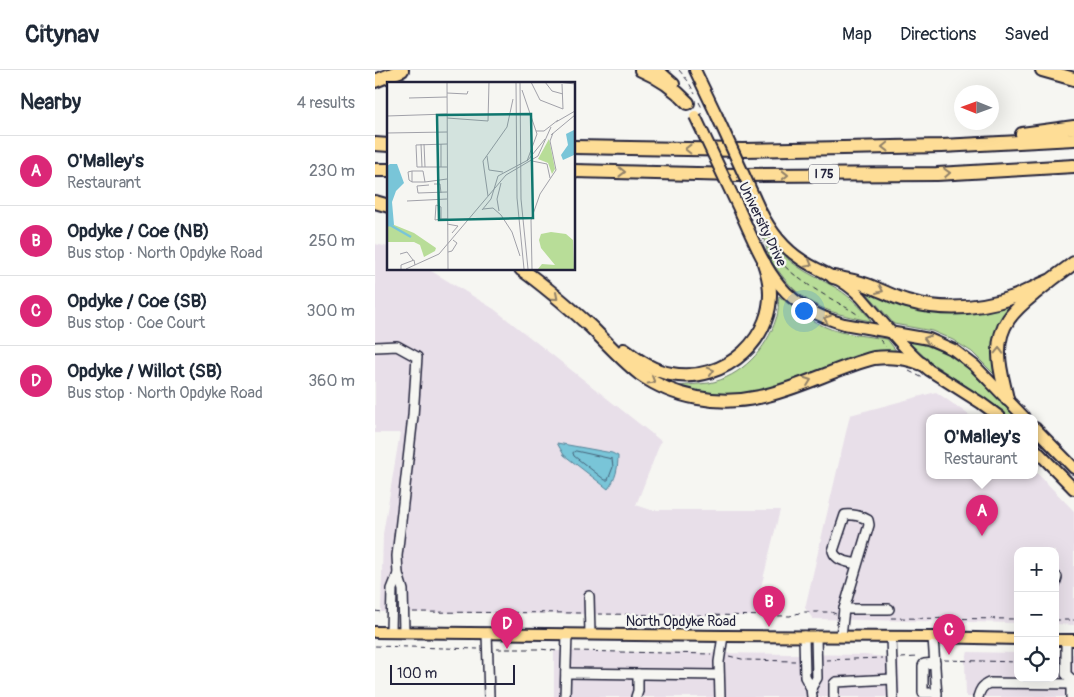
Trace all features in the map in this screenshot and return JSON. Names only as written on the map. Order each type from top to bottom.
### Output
[{"type":"highway","points":[[375,81],[402,70]]},
{"type":"highway","points":[[641,70],[665,82],[689,103]]},
{"type":"highway","points":[[1042,70],[1074,80]]},
{"type":"highway","points":[[942,146],[1074,127]]},
{"type":"highway","name":"I 75","points":[[575,147],[743,150],[942,146],[1074,139]]},
{"type":"highway","name":"I 75","points":[[575,171],[737,175],[937,174],[1074,166]]},
{"type":"highway","points":[[589,326],[639,362],[656,370],[690,375],[719,369],[743,353],[756,339],[765,322],[770,292],[764,263]]},
{"type":"highway","points":[[1007,399],[999,363],[1001,335],[1017,308],[1074,263]]},
{"type":"highway","points":[[522,270],[589,326],[626,362],[649,380],[676,392],[706,399],[736,400],[768,395],[874,358],[905,358],[921,364]]},
{"type":"highway","points":[[833,277],[869,285],[915,303],[941,307],[974,306],[997,302],[1049,281]]},
{"type":"main road","name":"University Drive","points":[[657,70],[676,86],[700,116],[764,263],[790,297],[811,312],[844,324],[929,339],[953,350],[975,366],[1021,414]]},
{"type":"main road","name":"University Drive","points":[[695,70],[760,210],[771,230],[782,244],[809,265],[844,283],[861,297],[921,364],[996,414]]},
{"type":"main road","points":[[1038,431],[1074,468]]},
{"type":"main road","points":[[1038,452],[1074,489]]},
{"type":"main road","name":"North Opdyke Road","points":[[375,632],[1014,639]]},
{"type":"street","points":[[375,347],[397,346],[417,357],[413,416],[397,556],[398,574],[403,590],[404,632]]},
{"type":"street","points":[[841,636],[844,613],[869,525],[868,520],[865,518],[849,514],[845,515],[833,551],[837,559],[857,564]]},
{"type":"street","points":[[391,632],[392,589],[398,574]]},
{"type":"street","points":[[589,596],[589,634]]},
{"type":"street","points":[[844,613],[889,613]]},
{"type":"street","points":[[487,634],[489,697]]},
{"type":"street","points":[[565,697],[567,634]]},
{"type":"street","points":[[720,697],[720,654],[723,636]]},
{"type":"street","points":[[804,636],[805,677],[811,692]]},
{"type":"street","points":[[811,692],[817,678],[816,636]]},
{"type":"street","points":[[891,637],[893,697]]},
{"type":"street","points":[[933,637],[935,661],[937,695],[923,693],[923,666],[935,661]]},
{"type":"street","points":[[1065,640],[1067,674],[1072,680],[1071,697]]},
{"type":"street","points":[[567,673],[719,675]]},
{"type":"street","points":[[636,697],[638,674]]},
{"type":"street","points":[[834,697],[833,686],[836,682],[892,679]]},
{"type":"street","points":[[978,697],[979,691],[984,685],[989,683],[1072,680]]},
{"type":"path","points":[[679,70],[690,86],[700,116]]},
{"type":"path","points":[[763,238],[773,254],[799,280],[854,312],[862,319]]},
{"type":"path","points":[[878,338],[889,351]]},
{"type":"path","points":[[404,612],[781,616],[790,616],[801,612],[844,613]]},
{"type":"path","points":[[889,613],[1014,619]]},
{"type":"path","points":[[1059,620],[1074,620]]},
{"type":"path","points":[[375,646],[720,654],[746,660],[805,661]]},
{"type":"path","points":[[817,660],[918,657]]},
{"type":"path","points":[[935,661],[1014,662]]},
{"type":"shaded area","points":[[375,244],[387,247],[387,270],[430,270],[494,309],[661,441],[636,505],[651,510],[780,510],[754,616],[381,612],[383,534],[400,433],[375,433]]},
{"type":"shaded area","points":[[936,392],[968,414],[926,414],[926,479],[1038,479],[1038,474],[1074,511],[1074,625],[1059,624],[1059,547],[1014,547],[1014,623],[813,619],[805,608],[850,415]]},
{"type":"shaded area","points":[[554,651],[864,655],[899,658],[900,697],[554,697]]},
{"type":"shaded area","points":[[968,652],[1014,653],[1014,682],[1059,682],[1059,654],[1074,654],[1074,697],[966,697],[965,661]]},
{"type":"green space","points":[[765,233],[788,259],[805,272],[842,292],[871,321],[820,307],[799,293],[789,284],[771,261],[766,246]]},
{"type":"green space","points":[[868,291],[885,299],[1010,304],[1011,307],[995,373],[972,352],[953,340],[932,331],[894,324],[867,293]]},
{"type":"green space","points":[[779,296],[800,313],[823,326],[840,332],[887,339],[897,352],[874,353],[761,392],[741,395],[699,393],[678,386],[721,380],[732,375],[751,360],[772,330],[778,313]]},
{"type":"green space","points":[[910,343],[922,344],[942,351],[963,364],[1013,414],[1005,414],[930,362]]},
{"type":"water","points":[[557,443],[612,453],[618,456],[616,473],[608,489],[564,455]]},
{"type":"place","name":"O'Malley's","points":[[982,536]]},
{"type":"place","name":"Opdyke / Coe (NB)","points":[[769,627]]},
{"type":"place","name":"Opdyke / Willot (SB)","points":[[507,649]]},
{"type":"place","name":"Opdyke / Coe (SB)","points":[[949,655]]}]
